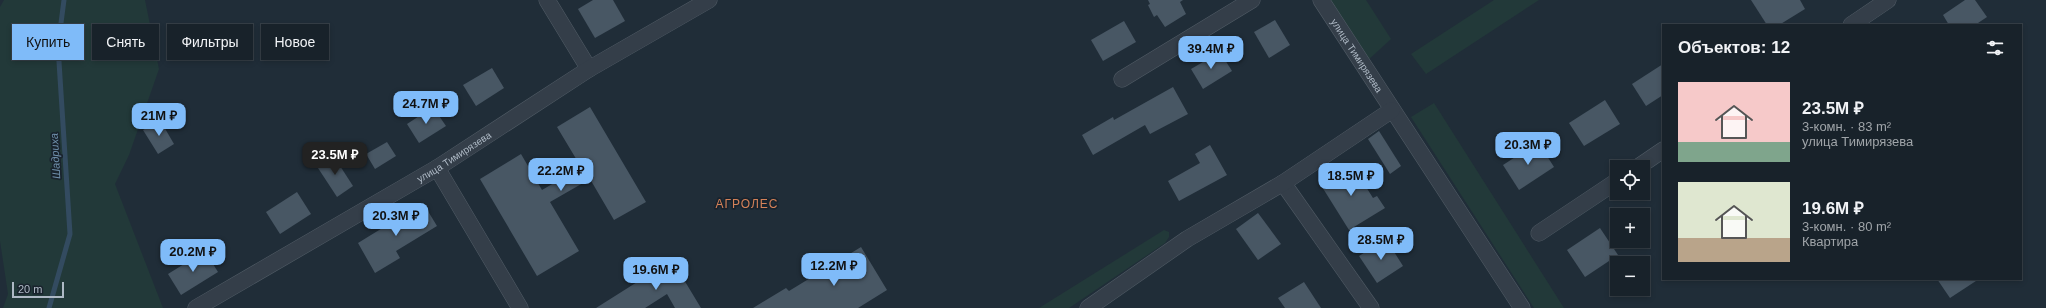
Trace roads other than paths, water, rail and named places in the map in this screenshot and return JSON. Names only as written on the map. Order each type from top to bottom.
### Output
[{"type":"street","points":[[547,0],[589,69]]},
{"type":"street","name":"улица Тимирязева","points":[[196,308],[437,168],[589,69],[709,0]]},
{"type":"street","points":[[1122,78],[1252,0]]},
{"type":"street","name":"улица Тимирязева","points":[[1321,0],[1522,308]]},
{"type":"street","points":[[1852,24],[1888,0]]},
{"type":"street","points":[[1088,308],[1188,239],[1283,183],[1392,110]]},
{"type":"street","points":[[1648,160],[1662,151]]},
{"type":"street","points":[[437,168],[520,308]]},
{"type":"street","points":[[1283,183],[1370,308]]},
{"type":"street","points":[[1539,233],[1610,186]]},
{"type":"waterway","name":"Шадриха","points":[[49,308],[70,234],[58,46],[64,0]]},
{"type":"district","name":"АГРОЛЕС","points":[[747,204]]}]
